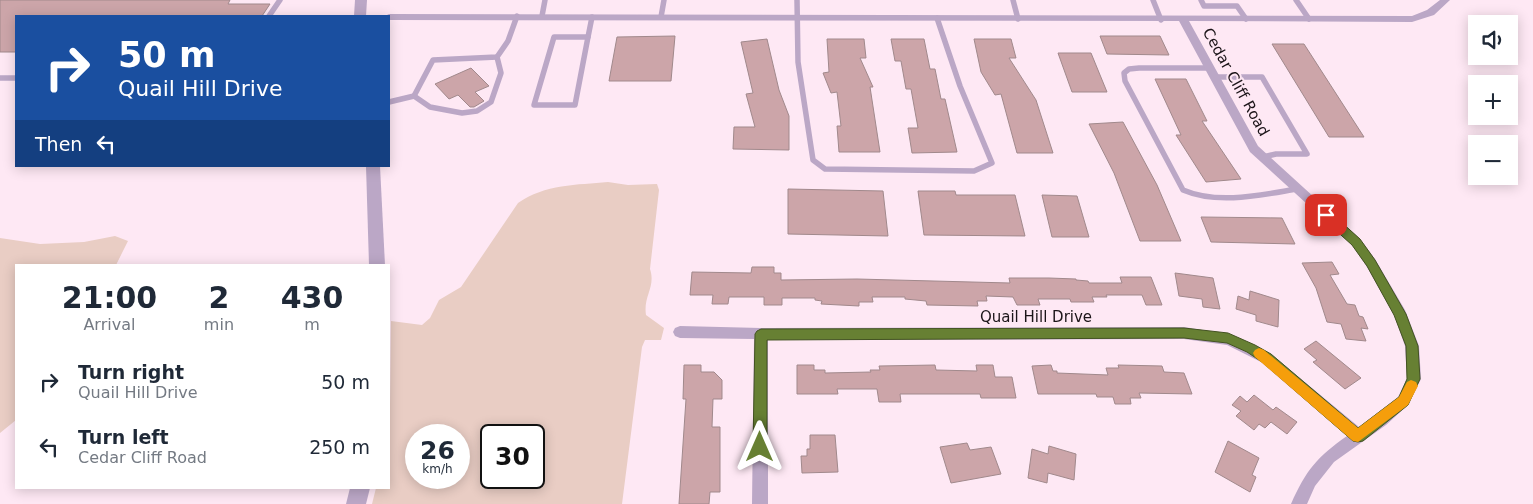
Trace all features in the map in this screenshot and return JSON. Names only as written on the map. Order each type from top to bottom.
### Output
[{"type":"street","points":[[360,15],[361,0]]},
{"type":"street","points":[[390,17],[1412,19],[1427,16],[1438,9],[1445,0]]},
{"type":"street","name":"Cedar Cliff Road","points":[[1182,20],[1254,149],[1356,242],[1371,263],[1400,314],[1412,346],[1414,379],[1403,401],[1329,457],[1310,481],[1299,504]]},
{"type":"street","points":[[373,167],[377,264]]},
{"type":"street","name":"Quail Hill Drive","points":[[680,332],[761,334],[1184,333],[1228,338],[1251,348],[1266,358],[1358,436]]},
{"type":"street","points":[[760,504],[761,334]]},
{"type":"street","points":[[356,504],[360,489]]},
{"type":"lane","points":[[271,15],[280,0]]},
{"type":"lane","points":[[542,16],[545,0]]},
{"type":"lane","points":[[662,17],[664,0]]},
{"type":"lane","points":[[797,0],[798,62],[813,160],[825,169],[974,171],[992,163],[960,86],[937,18]]},
{"type":"lane","points":[[1013,0],[1018,19]]},
{"type":"lane","points":[[1153,0],[1161,20]]},
{"type":"lane","points":[[1201,0],[1204,6],[1237,6],[1246,19]]},
{"type":"lane","points":[[1296,0],[1309,19]]},
{"type":"lane","points":[[390,102],[414,96],[430,107],[462,113],[477,111],[491,102],[501,73],[497,57],[508,41],[517,16]]},
{"type":"lane","points":[[590,37],[554,37],[534,105],[576,105],[590,37],[592,17]]},
{"type":"lane","points":[[414,96],[433,60],[497,57]]},
{"type":"lane","points":[[1263,157],[1276,154],[1307,154],[1262,77],[1140,68],[1129,69],[1124,73],[1125,81],[1183,190],[1191,195],[1203,197],[1268,194],[1297,189]]},
{"type":"lane","points":[[0,78],[15,78]]},
{"type":"shaded area","points":[[608,182],[628,185],[657,184],[659,190],[650,269],[651,286],[646,302],[646,315],[664,328],[661,340],[645,340],[642,347],[622,504],[372,504],[376,489],[390,489],[391,321],[422,325],[430,318],[439,300],[461,287],[518,203],[539,192],[562,186]]},
{"type":"shaded area","points":[[115,236],[128,241],[116,264],[15,264],[15,421],[0,433],[0,238],[40,244],[84,242]]},
{"type":"building","points":[[0,0],[230,0],[228,4],[270,4],[263,15],[15,15],[15,52],[0,52]]},
{"type":"building","points":[[675,36],[671,81],[609,81],[617,37]]},
{"type":"building","points":[[1100,36],[1160,36],[1169,55],[1107,54]]},
{"type":"building","points":[[767,39],[779,90],[789,116],[789,150],[733,149],[734,127],[755,127],[746,94],[753,93],[741,42]]},
{"type":"building","points":[[827,39],[864,39],[866,58],[860,58],[873,87],[870,87],[880,152],[839,152],[837,126],[841,126],[837,92],[831,93],[823,73],[829,72]]},
{"type":"building","points":[[891,39],[924,39],[930,69],[935,69],[941,99],[945,99],[957,152],[912,153],[908,128],[918,128],[911,89],[906,89],[901,61],[895,61]]},
{"type":"building","points":[[974,39],[1011,39],[1016,58],[1009,58],[1036,100],[1053,153],[1017,153],[1001,94],[995,95],[981,72]]},
{"type":"building","points":[[1272,44],[1304,44],[1364,137],[1329,137]]},
{"type":"building","points":[[1058,53],[1091,53],[1107,92],[1072,92]]},
{"type":"building","points":[[471,68],[489,86],[475,92],[484,101],[474,107],[470,107],[458,95],[449,99],[435,84]]},
{"type":"building","points":[[1155,79],[1186,79],[1207,121],[1202,121],[1241,179],[1206,182],[1176,135],[1181,135]]},
{"type":"building","points":[[1123,122],[1157,185],[1181,241],[1140,241],[1114,173],[1089,124]]},
{"type":"building","points":[[788,189],[883,191],[888,236],[788,234]]},
{"type":"building","points":[[918,191],[955,191],[956,195],[1015,195],[1025,236],[924,235]]},
{"type":"building","points":[[1042,195],[1077,196],[1089,237],[1052,237]]},
{"type":"building","points":[[1201,217],[1282,218],[1295,244],[1211,242]]},
{"type":"building","points":[[1332,262],[1339,274],[1330,275],[1347,304],[1355,305],[1359,316],[1363,317],[1368,329],[1361,328],[1366,341],[1346,339],[1341,324],[1327,322],[1316,288],[1302,263]]},
{"type":"building","points":[[752,267],[774,267],[774,273],[781,273],[781,280],[857,279],[1010,283],[1009,278],[1049,278],[1076,279],[1088,281],[1089,283],[1122,283],[1120,277],[1151,277],[1162,305],[1146,305],[1142,295],[1092,297],[1094,302],[1071,302],[1070,299],[1038,299],[1040,305],[1017,305],[1013,297],[986,296],[987,301],[977,301],[978,306],[927,305],[926,301],[905,299],[905,297],[872,297],[873,302],[859,302],[859,306],[821,304],[822,301],[815,300],[815,298],[782,298],[782,305],[764,305],[764,297],[729,297],[728,304],[712,304],[713,295],[690,295],[692,272],[751,273]]},
{"type":"building","points":[[1175,273],[1213,278],[1220,309],[1203,307],[1202,299],[1179,296]]},
{"type":"building","points":[[1250,291],[1279,300],[1278,327],[1256,321],[1256,315],[1236,309],[1238,296],[1249,300]]},
{"type":"building","points":[[1316,341],[1361,378],[1345,389],[1313,362],[1317,360],[1304,349]]},
{"type":"building","points":[[684,365],[701,365],[701,372],[714,372],[722,380],[722,399],[713,399],[712,427],[720,427],[720,492],[710,492],[709,504],[679,504],[686,399],[683,399]]},
{"type":"building","points":[[797,365],[814,365],[814,370],[825,370],[825,373],[871,372],[870,370],[880,370],[879,366],[935,365],[936,370],[977,371],[976,365],[993,365],[995,377],[1012,377],[1016,398],[981,398],[980,394],[900,394],[901,402],[879,402],[877,389],[837,389],[838,394],[797,394]]},
{"type":"building","points":[[1051,365],[1053,371],[1057,371],[1057,373],[1108,375],[1106,368],[1119,368],[1118,365],[1162,366],[1164,372],[1184,373],[1192,394],[1139,393],[1141,398],[1130,398],[1131,404],[1115,404],[1113,397],[1097,397],[1096,394],[1038,394],[1032,366]]},
{"type":"building","points":[[1254,395],[1273,410],[1276,407],[1297,422],[1287,434],[1271,422],[1265,428],[1259,424],[1254,430],[1236,416],[1241,411],[1232,405],[1240,396],[1247,402]]},
{"type":"building","points":[[810,435],[835,435],[838,472],[802,473],[801,456],[807,456],[807,449],[810,449]]},
{"type":"building","points":[[1228,441],[1259,458],[1252,475],[1256,477],[1250,492],[1215,472]]},
{"type":"building","points":[[967,443],[970,450],[991,447],[1001,474],[951,483],[940,447]]},
{"type":"building","points":[[1049,446],[1076,454],[1074,480],[1048,473],[1047,483],[1028,478],[1032,449],[1048,454]]},
{"type":"slow traffic","points":[[1259,353],[1358,436],[1403,401],[1411,386]]},
{"type":"route","points":[[760,447],[761,334],[1184,333],[1228,338],[1251,348],[1266,358],[1358,436],[1403,401],[1411,388],[1414,379],[1412,346],[1400,314],[1371,263],[1356,242],[1326,215]]}]
